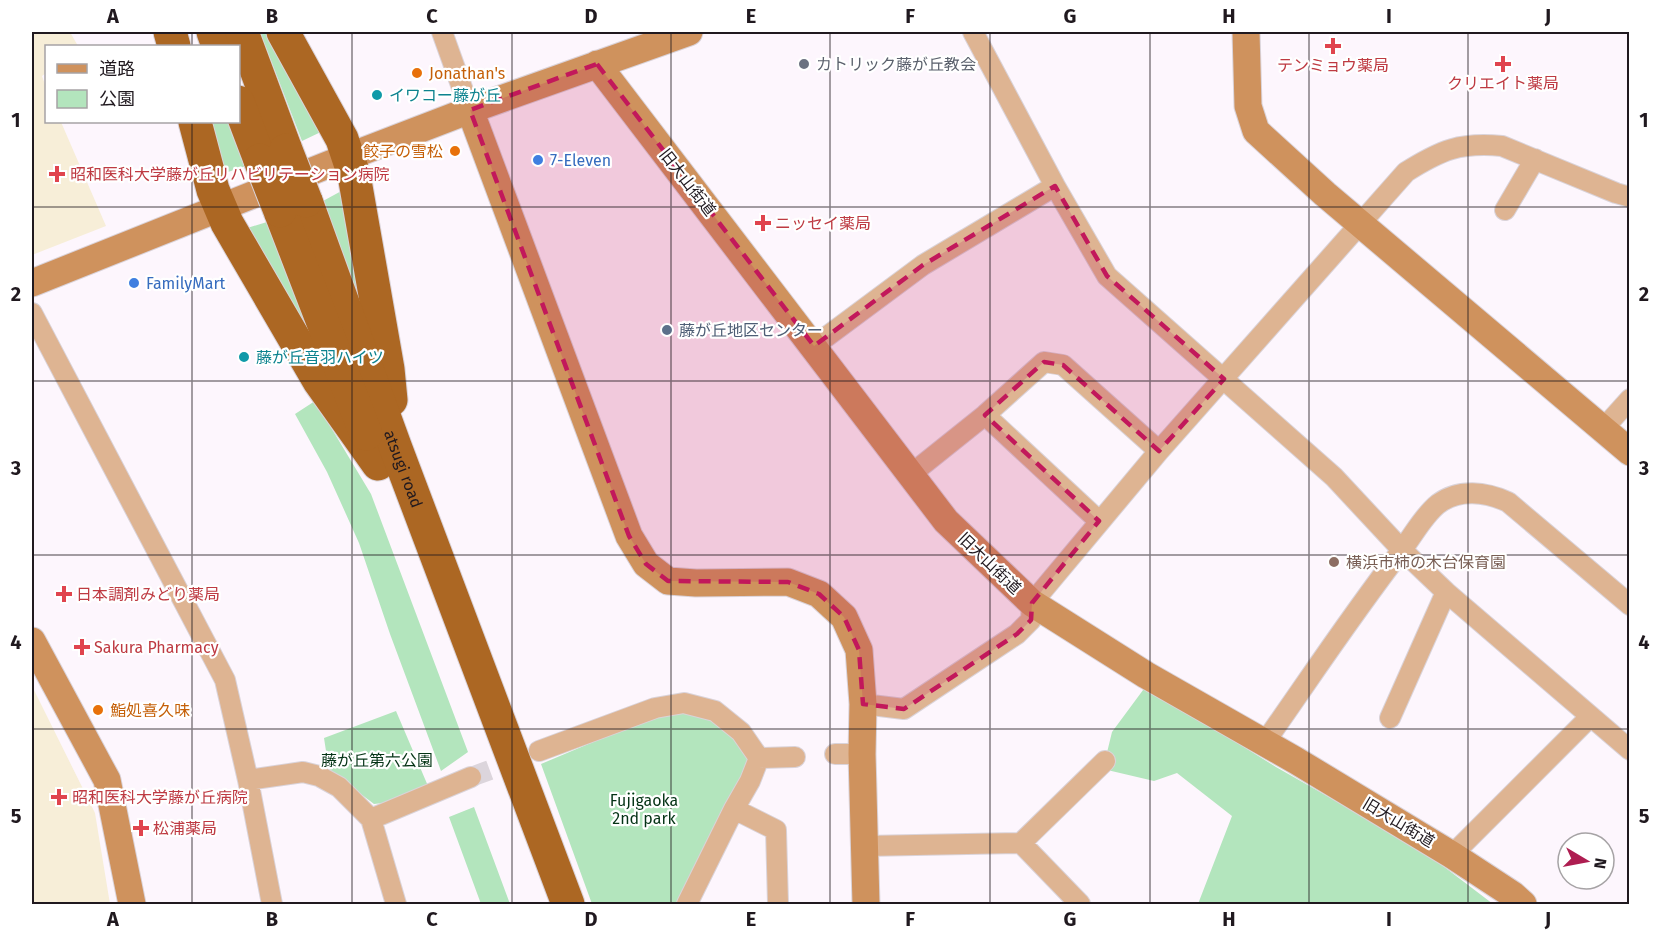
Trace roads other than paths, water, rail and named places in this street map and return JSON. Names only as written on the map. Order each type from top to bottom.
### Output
[{"type":"highway","name":"atsugi road","points":[[242,32],[273,155],[386,455],[544,904]]},
{"type":"highway","points":[[283,32],[342,140],[354,175],[388,369],[386,455]]},
{"type":"highway","name":"atsugi road","points":[[240,105],[273,155]]},
{"type":"highway","points":[[195,123],[219,206],[227,223],[319,381],[386,455]]},
{"type":"highway","name":"atsugi road","points":[[386,455],[568,904]]},
{"type":"street","points":[[442,32],[629,536],[646,564],[668,580],[696,583],[788,582],[819,594],[844,617],[859,650],[863,704],[866,904]]},
{"type":"street","points":[[32,283],[219,206],[470,110],[689,32]]},
{"type":"street","points":[[974,32],[1055,186],[1107,276],[1334,477],[1402,550],[1446,592],[1629,750]]},
{"type":"street","points":[[1245,32],[1248,106],[1256,131],[1360,224],[1629,452]]},
{"type":"street","name":"旧大山街道","points":[[597,64],[946,521],[1032,603],[1146,675],[1265,742],[1452,855],[1524,904]]},
{"type":"street","points":[[863,704],[904,709],[1017,634],[1030,620],[1032,603],[1099,521],[1406,172],[1431,156],[1456,147],[1502,146],[1629,197]]},
{"type":"street","points":[[1505,210],[1535,159]]},
{"type":"street","points":[[814,346],[923,265],[1055,186]]},
{"type":"street","points":[[32,313],[225,680],[248,780],[272,904]]},
{"type":"street","points":[[910,475],[985,415],[1044,363],[1063,365],[1159,451]]},
{"type":"street","points":[[1603,429],[1629,399]]},
{"type":"street","points":[[985,415],[1099,521]]},
{"type":"street","points":[[1265,742],[1380,577],[1422,522],[1439,504],[1453,497],[1471,493],[1489,494],[1508,502],[1629,605]]},
{"type":"street","points":[[1390,718],[1446,592]]},
{"type":"street","points":[[32,642],[107,780],[132,904]]},
{"type":"street","points":[[539,751],[655,708],[684,703],[716,711],[741,732],[759,758]]},
{"type":"street","points":[[1452,855],[1590,717]]},
{"type":"street","points":[[835,754],[862,754]]},
{"type":"street","points":[[759,758],[795,757]]},
{"type":"street","points":[[687,904],[750,781],[759,758]]},
{"type":"street","points":[[865,846],[1022,843],[1105,761]]},
{"type":"street","points":[[248,780],[303,772],[319,776],[339,788],[371,819],[396,904]]},
{"type":"street","points":[[371,819],[471,777]]},
{"type":"street","points":[[734,809],[776,830],[778,904]]},
{"type":"street","points":[[1022,843],[1080,904]]},
{"type":"tunnel","points":[[471,777],[522,758]]},
{"type":"place","name":"テンミョウ薬局","points":[[1333,46]]},
{"type":"place","name":"カトリック藤が丘教会","points":[[804,64]]},
{"type":"place","name":"クリエイト薬局","points":[[1503,64]]},
{"type":"place","name":"Jonathan's","points":[[417,73]]},
{"type":"place","name":"イワコー藤が丘","points":[[377,95]]},
{"type":"place","name":"餃子の雪松","points":[[455,151]]},
{"type":"place","name":"7-Eleven","points":[[538,160]]},
{"type":"place","name":"昭和医科大学藤が丘リハビリテーション病院","points":[[57,174]]},
{"type":"place","name":"ニッセイ薬局","points":[[763,223]]},
{"type":"place","name":"FamilyMart","points":[[134,283]]},
{"type":"place","name":"藤が丘地区センター","points":[[667,330]]},
{"type":"place","name":"藤が丘音羽ハイツ","points":[[244,357]]},
{"type":"place","name":"横浜市柿の木台保育園","points":[[1334,562]]},
{"type":"place","name":"日本調剤みどり薬局","points":[[64,594]]},
{"type":"place","name":"Sakura Pharmacy","points":[[82,647]]},
{"type":"place","name":"鮨処喜久味","points":[[98,710]]},
{"type":"place","name":"昭和医科大学藤が丘病院","points":[[59,797]]},
{"type":"place","name":"松浦薬局","points":[[141,828]]},
{"type":"park label","name":"藤が丘第六公園","points":[[377,760]]},
{"type":"park label","name":"Fujigaoka 2nd park","points":[[644,809]]}]
